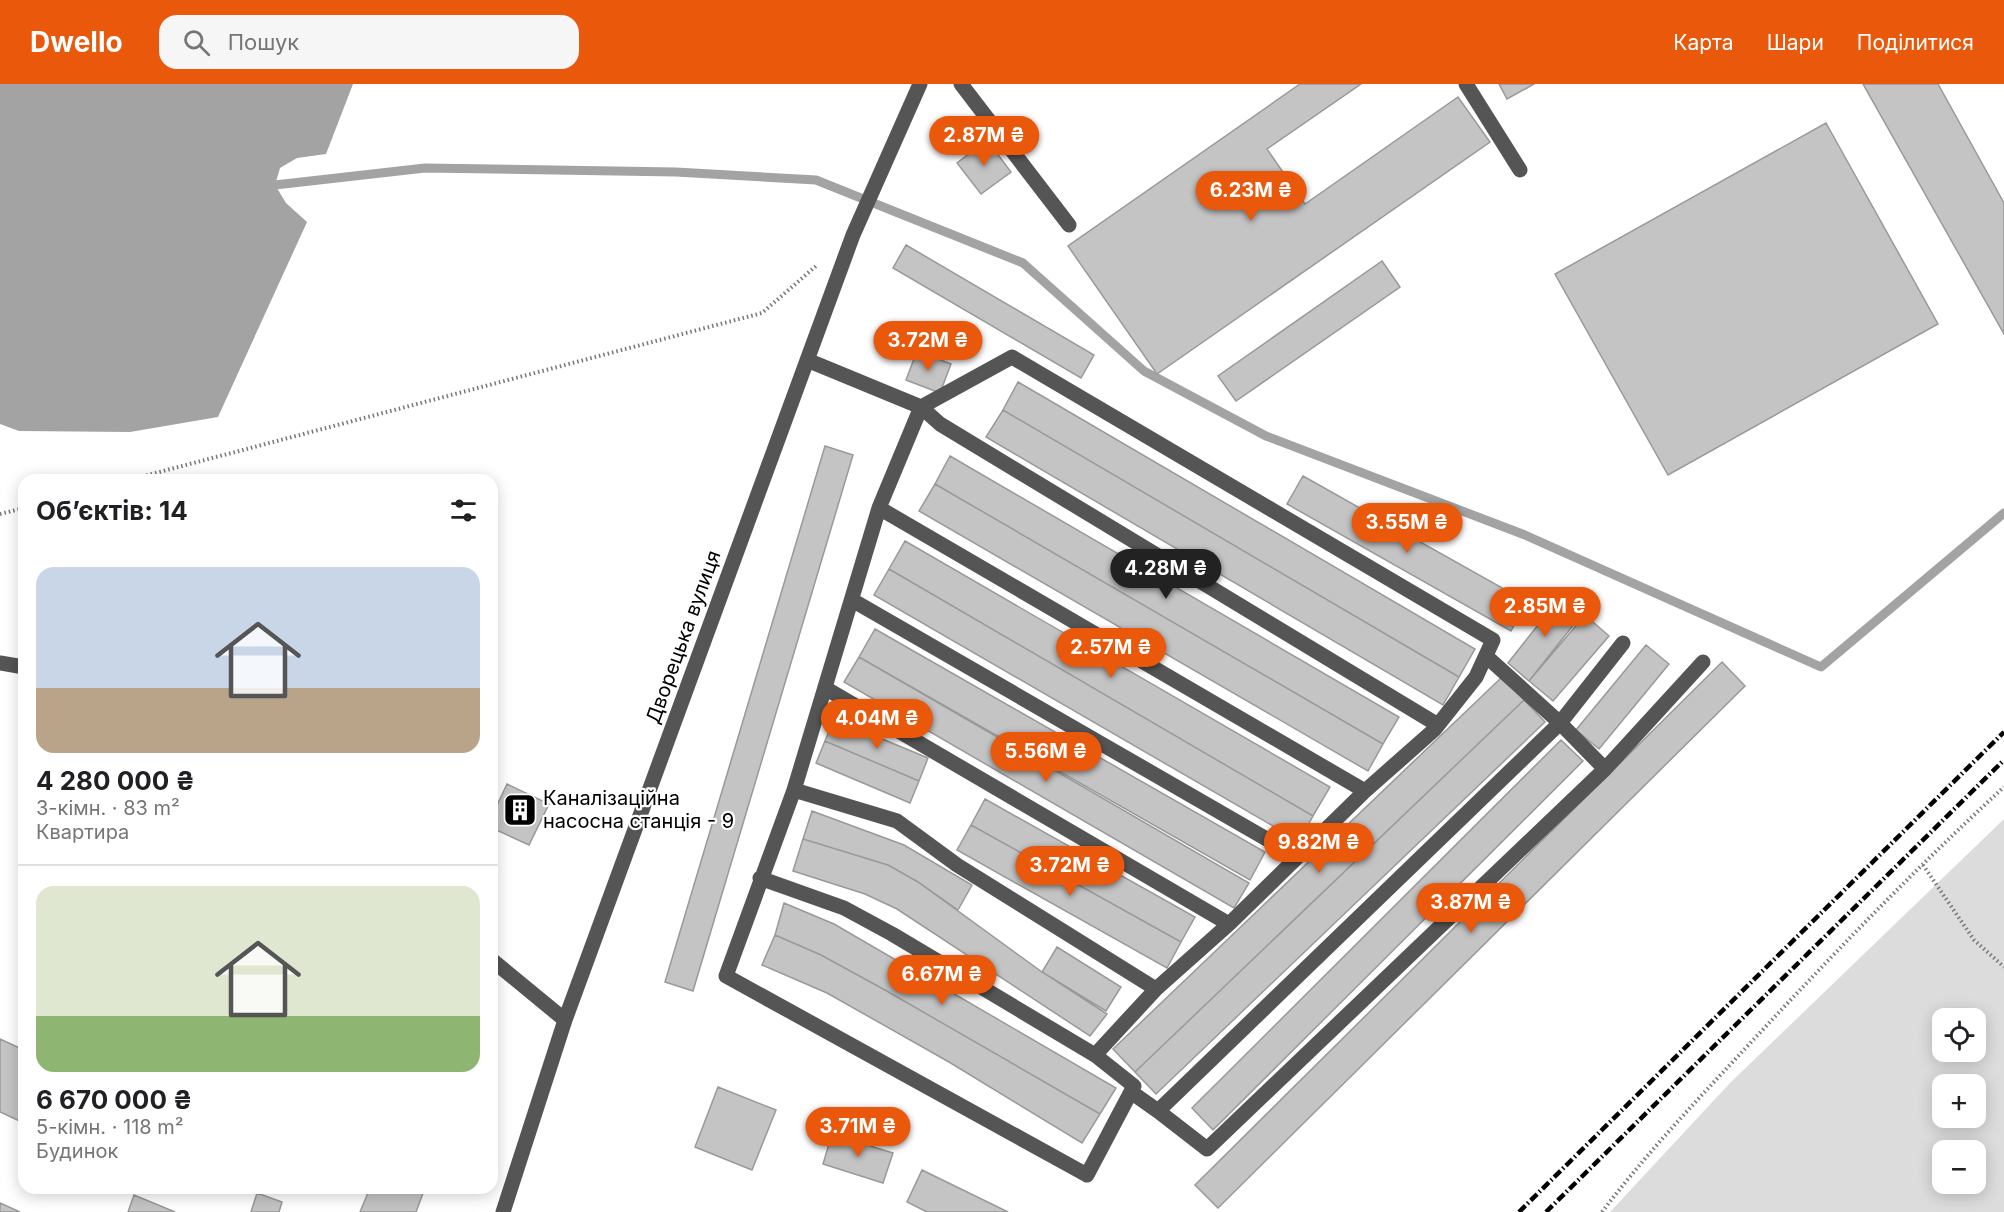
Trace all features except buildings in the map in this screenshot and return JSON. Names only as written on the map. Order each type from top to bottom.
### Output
[{"type":"street","name":"Дворецька вулиця","points":[[503,1212],[565,1020],[853,235],[920,84]]},
{"type":"street","points":[[961,84],[1069,225]]},
{"type":"street","points":[[1466,84],[1520,170]]},
{"type":"street","points":[[760,878],[844,908],[892,934],[1095,1055],[1134,1086],[1087,1175],[726,976],[760,878],[794,790],[879,508],[921,407],[1012,357],[1493,640],[1476,677],[1438,725],[1296,855],[1230,924],[1156,989],[1095,1055]]},
{"type":"street","points":[[807,360],[921,407],[940,424],[1438,725]]},
{"type":"street","points":[[879,508],[1365,790]]},
{"type":"street","points":[[852,600],[1296,855]]},
{"type":"street","points":[[1158,1111],[1560,723],[1623,643]]},
{"type":"street","points":[[1486,656],[1560,723],[1605,769]]},
{"type":"street","points":[[1131,1092],[1207,1149],[1605,769],[1703,662]]},
{"type":"street","points":[[0,663],[18,666]]},
{"type":"street","points":[[825,688],[1230,924]]},
{"type":"street","points":[[794,790],[897,821],[957,866],[1156,989]]},
{"type":"street","points":[[498,965],[565,1020]]},
{"type":"path","points":[[152,474],[762,313],[820,263]]},
{"type":"path","points":[[0,514],[18,509]]},
{"type":"path","points":[[1602,1212],[1641,1161],[1788,1002],[1923,865],[2004,787]]},
{"type":"path","points":[[1923,865],[1974,940],[2004,968]]},
{"type":"shaded area","points":[[0,84],[353,84],[326,154],[297,158],[280,168],[275,185],[286,203],[307,222],[218,417],[130,432],[19,431],[0,424]]},
{"type":"shaded area","points":[[2004,819],[2004,1212],[1610,1212],[1730,1083]]},
{"type":"waterway","points":[[265,180],[275,185],[425,168],[676,172],[816,180],[1023,263],[1144,371],[1266,436],[1525,535],[1821,667],[2004,513]]},
{"type":"railway","points":[[1519,1212],[2004,732]]},
{"type":"railway","points":[[1546,1212],[2004,760]]},
{"type":"place","name":"Каналізаційна насосна станція - 9","points":[[520,810]]}]
